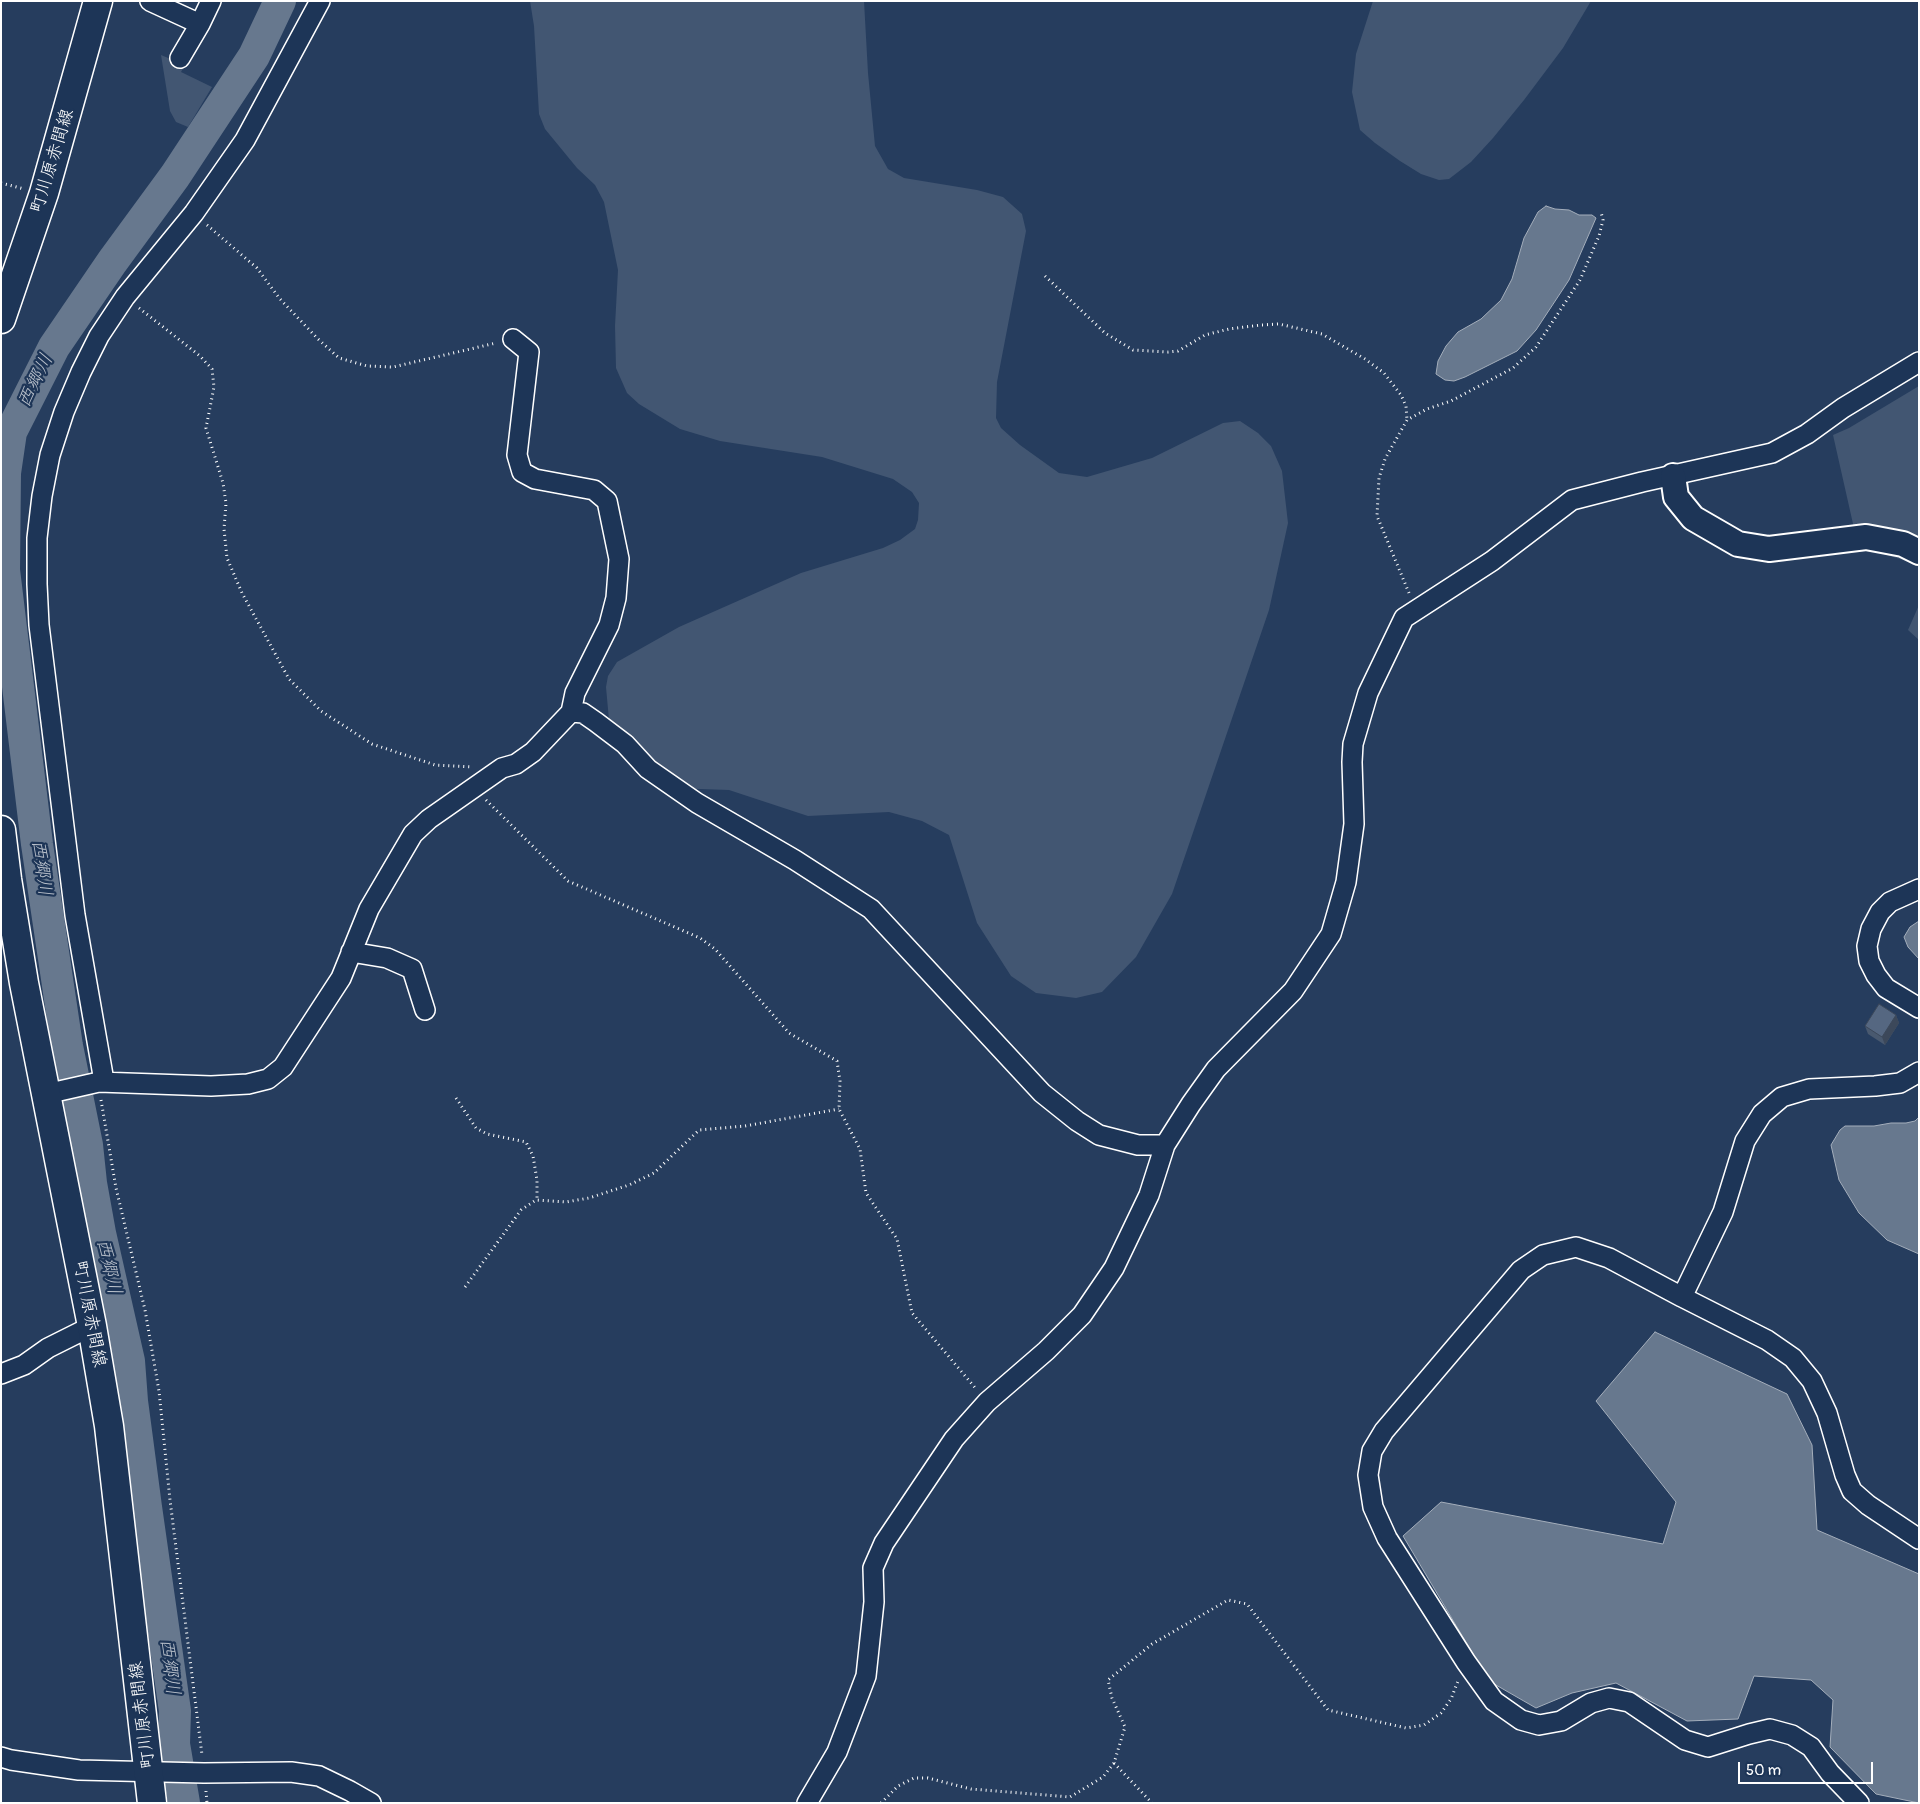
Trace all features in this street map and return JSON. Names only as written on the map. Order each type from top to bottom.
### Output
[{"type":"main road","name":"町川原赤間線","points":[[1,319],[44,193],[98,1]]},
{"type":"main road","name":"町川原赤間線","points":[[1,830],[24,983],[54,1092],[109,1426],[160,1772],[152,1803]]},
{"type":"street","points":[[150,1],[200,24]]},
{"type":"street","points":[[180,58],[211,1]]},
{"type":"street","points":[[102,1082],[75,915],[39,625],[37,538],[42,496],[50,456],[64,412],[81,372],[96,344],[125,297],[194,213],[245,140],[320,1]]},
{"type":"street","points":[[54,1092],[102,1082],[211,1086],[248,1084],[268,1079],[283,1067],[341,978],[369,909],[413,834],[428,819],[502,768],[516,764],[534,752],[571,712],[576,693],[609,625],[616,598],[618,559],[607,502],[594,490],[535,479],[522,472],[517,456],[529,352],[513,338]]},
{"type":"street","points":[[807,1803],[837,1752],[866,1676],[874,1602],[873,1568],[880,1551],[908,1505],[954,1439],[987,1402],[1046,1351],[1082,1315],[1114,1268],[1145,1203],[1165,1145],[1216,1069],[1293,991],[1331,934],[1346,882],[1354,824],[1353,744],[1368,694],[1404,618],[1492,561],[1572,500],[1642,482],[1772,454],[1807,434],[1843,408],[1919,362]]},
{"type":"street","points":[[1673,476],[1676,497],[1693,518],[1738,544],[1768,549],[1866,537],[1903,544],[1919,552]]},
{"type":"street","points":[[571,712],[583,713],[596,722],[625,744],[648,769],[697,803],[795,860],[871,909],[1042,1093],[1077,1121],[1099,1135],[1138,1144],[1165,1145]]},
{"type":"street","points":[[1919,889],[1890,902],[1880,912],[1871,929],[1867,946],[1869,961],[1876,975],[1886,988],[1919,1008]]},
{"type":"street","points":[[351,952],[388,958],[412,968],[425,1010]]},
{"type":"street","points":[[1682,1297],[1723,1212],[1745,1140],[1762,1114],[1782,1097],[1809,1089],[1900,1083],[1919,1072]]},
{"type":"street","points":[[1859,1803],[1830,1773],[1810,1747],[1792,1735],[1770,1729],[1708,1747],[1685,1740],[1629,1702],[1609,1698],[1591,1703],[1561,1721],[1539,1725],[1521,1720],[1494,1701],[1466,1662],[1383,1530],[1373,1507],[1368,1474],[1372,1451],[1384,1431],[1521,1270],[1543,1255],[1576,1247],[1610,1258],[1767,1340],[1793,1358],[1812,1381],[1827,1413],[1852,1491],[1868,1506],[1919,1539]]},
{"type":"street","points":[[1,1374],[24,1365],[48,1348],[92,1326]]},
{"type":"street","points":[[1,1756],[11,1760],[79,1770],[201,1773],[291,1772],[319,1776],[371,1803]]},
{"type":"path","points":[[1420,607],[1410,595],[1377,516],[1378,478],[1385,459],[1407,420],[1427,409],[1451,401],[1513,368],[1536,348],[1580,280],[1599,236],[1603,220],[1601,212]]},
{"type":"path","points":[[194,213],[257,268],[280,299],[339,358],[367,366],[393,367],[513,338]]},
{"type":"path","points":[[1045,276],[1105,333],[1133,350],[1178,351],[1205,335],[1229,329],[1261,325],[1279,324],[1322,334],[1365,358],[1384,373],[1401,395],[1406,406],[1407,420]]},
{"type":"path","points":[[125,297],[200,356],[212,369],[214,387],[206,428],[223,483],[226,503],[224,529],[227,558],[242,593],[289,679],[321,711],[372,744],[435,764],[502,768]]},
{"type":"path","points":[[475,788],[568,881],[700,938],[715,949],[789,1033],[836,1061],[840,1081],[839,1109],[860,1149],[866,1193],[897,1239],[912,1313],[987,1402]]},
{"type":"path","points":[[102,1082],[102,1113],[116,1188],[145,1310],[159,1391],[201,1773]]},
{"type":"path","points":[[456,1098],[476,1128],[487,1134],[526,1142],[533,1156],[537,1180],[537,1200]]},
{"type":"path","points":[[465,1287],[521,1210],[537,1200],[589,1198],[629,1185],[654,1173],[698,1130],[744,1126],[839,1109]]},
{"type":"path","points":[[881,1803],[898,1786],[914,1778],[928,1778],[971,1789],[1070,1797],[1103,1777],[1114,1763],[1124,1727],[1112,1698],[1108,1680],[1152,1644],[1228,1600],[1246,1604],[1328,1710],[1406,1728],[1424,1725],[1441,1714],[1451,1698],[1466,1662]]},
{"type":"path","points":[[1114,1763],[1152,1803]]},
{"type":"shaded area","points":[[530,1],[864,1],[875,146],[888,169],[904,178],[977,190],[1003,197],[1022,214],[1026,231],[997,382],[996,418],[1001,428],[1020,445],[1059,473],[1087,477],[1152,458],[1223,423],[1240,421],[1258,433],[1271,446],[1282,471],[1288,523],[1269,610],[1172,894],[1136,957],[1102,992],[1076,998],[1036,993],[1011,976],[977,923],[949,835],[922,821],[889,812],[808,816],[729,790],[671,788],[648,780],[619,752],[609,720],[606,687],[608,676],[617,662],[679,627],[801,573],[883,548],[900,540],[915,529],[918,520],[919,503],[912,492],[893,479],[822,457],[720,441],[680,429],[639,404],[627,393],[616,368],[615,326],[618,270],[604,202],[595,185],[577,168],[545,129],[539,114],[534,26]]},
{"type":"shaded area","points":[[1373,1],[1591,1],[1563,48],[1493,138],[1471,162],[1449,179],[1439,180],[1421,174],[1400,161],[1360,130],[1352,92],[1356,54]]},
{"type":"shaded area","points":[[161,55],[185,65],[181,72],[212,87],[188,127],[176,122],[170,111]]},
{"type":"shaded area","points":[[1546,206],[1569,210],[1579,215],[1592,215],[1596,218],[1569,280],[1536,330],[1517,351],[1465,377],[1454,381],[1445,380],[1436,374],[1438,361],[1446,346],[1458,332],[1481,319],[1501,300],[1512,279],[1524,238],[1538,212]]},
{"type":"shaded area","points":[[1919,386],[1919,565],[1858,546],[1833,435],[1849,428]]},
{"type":"shaded area","points":[[1919,605],[1919,640],[1908,630]]},
{"type":"shaded area","points":[[1919,921],[1919,959],[1908,947],[1904,937],[1910,927]]},
{"type":"shaded area","points":[[1919,1117],[1919,1254],[1887,1240],[1859,1213],[1839,1180],[1831,1145],[1840,1130],[1845,1126],[1906,1123],[1915,1121]]},
{"type":"shaded area","points":[[1655,1332],[1787,1394],[1812,1445],[1817,1530],[1919,1574],[1919,1803],[1876,1794],[1830,1747],[1833,1700],[1811,1680],[1754,1676],[1738,1719],[1687,1721],[1616,1683],[1572,1693],[1536,1708],[1489,1681],[1403,1536],[1441,1502],[1663,1544],[1676,1502],[1596,1401]]},
{"type":"building","points":[[1879,1004],[1896,1015],[1882,1037],[1865,1026]]},
{"type":"waterway","name":"西郷川","points":[[184,1803],[174,1744],[175,1711],[132,1401],[129,1361],[100,1233],[91,1183],[87,1145],[67,1046],[37,844],[4,570],[5,473],[11,432],[54,347],[112,262],[175,176],[254,56],[280,1]]}]
